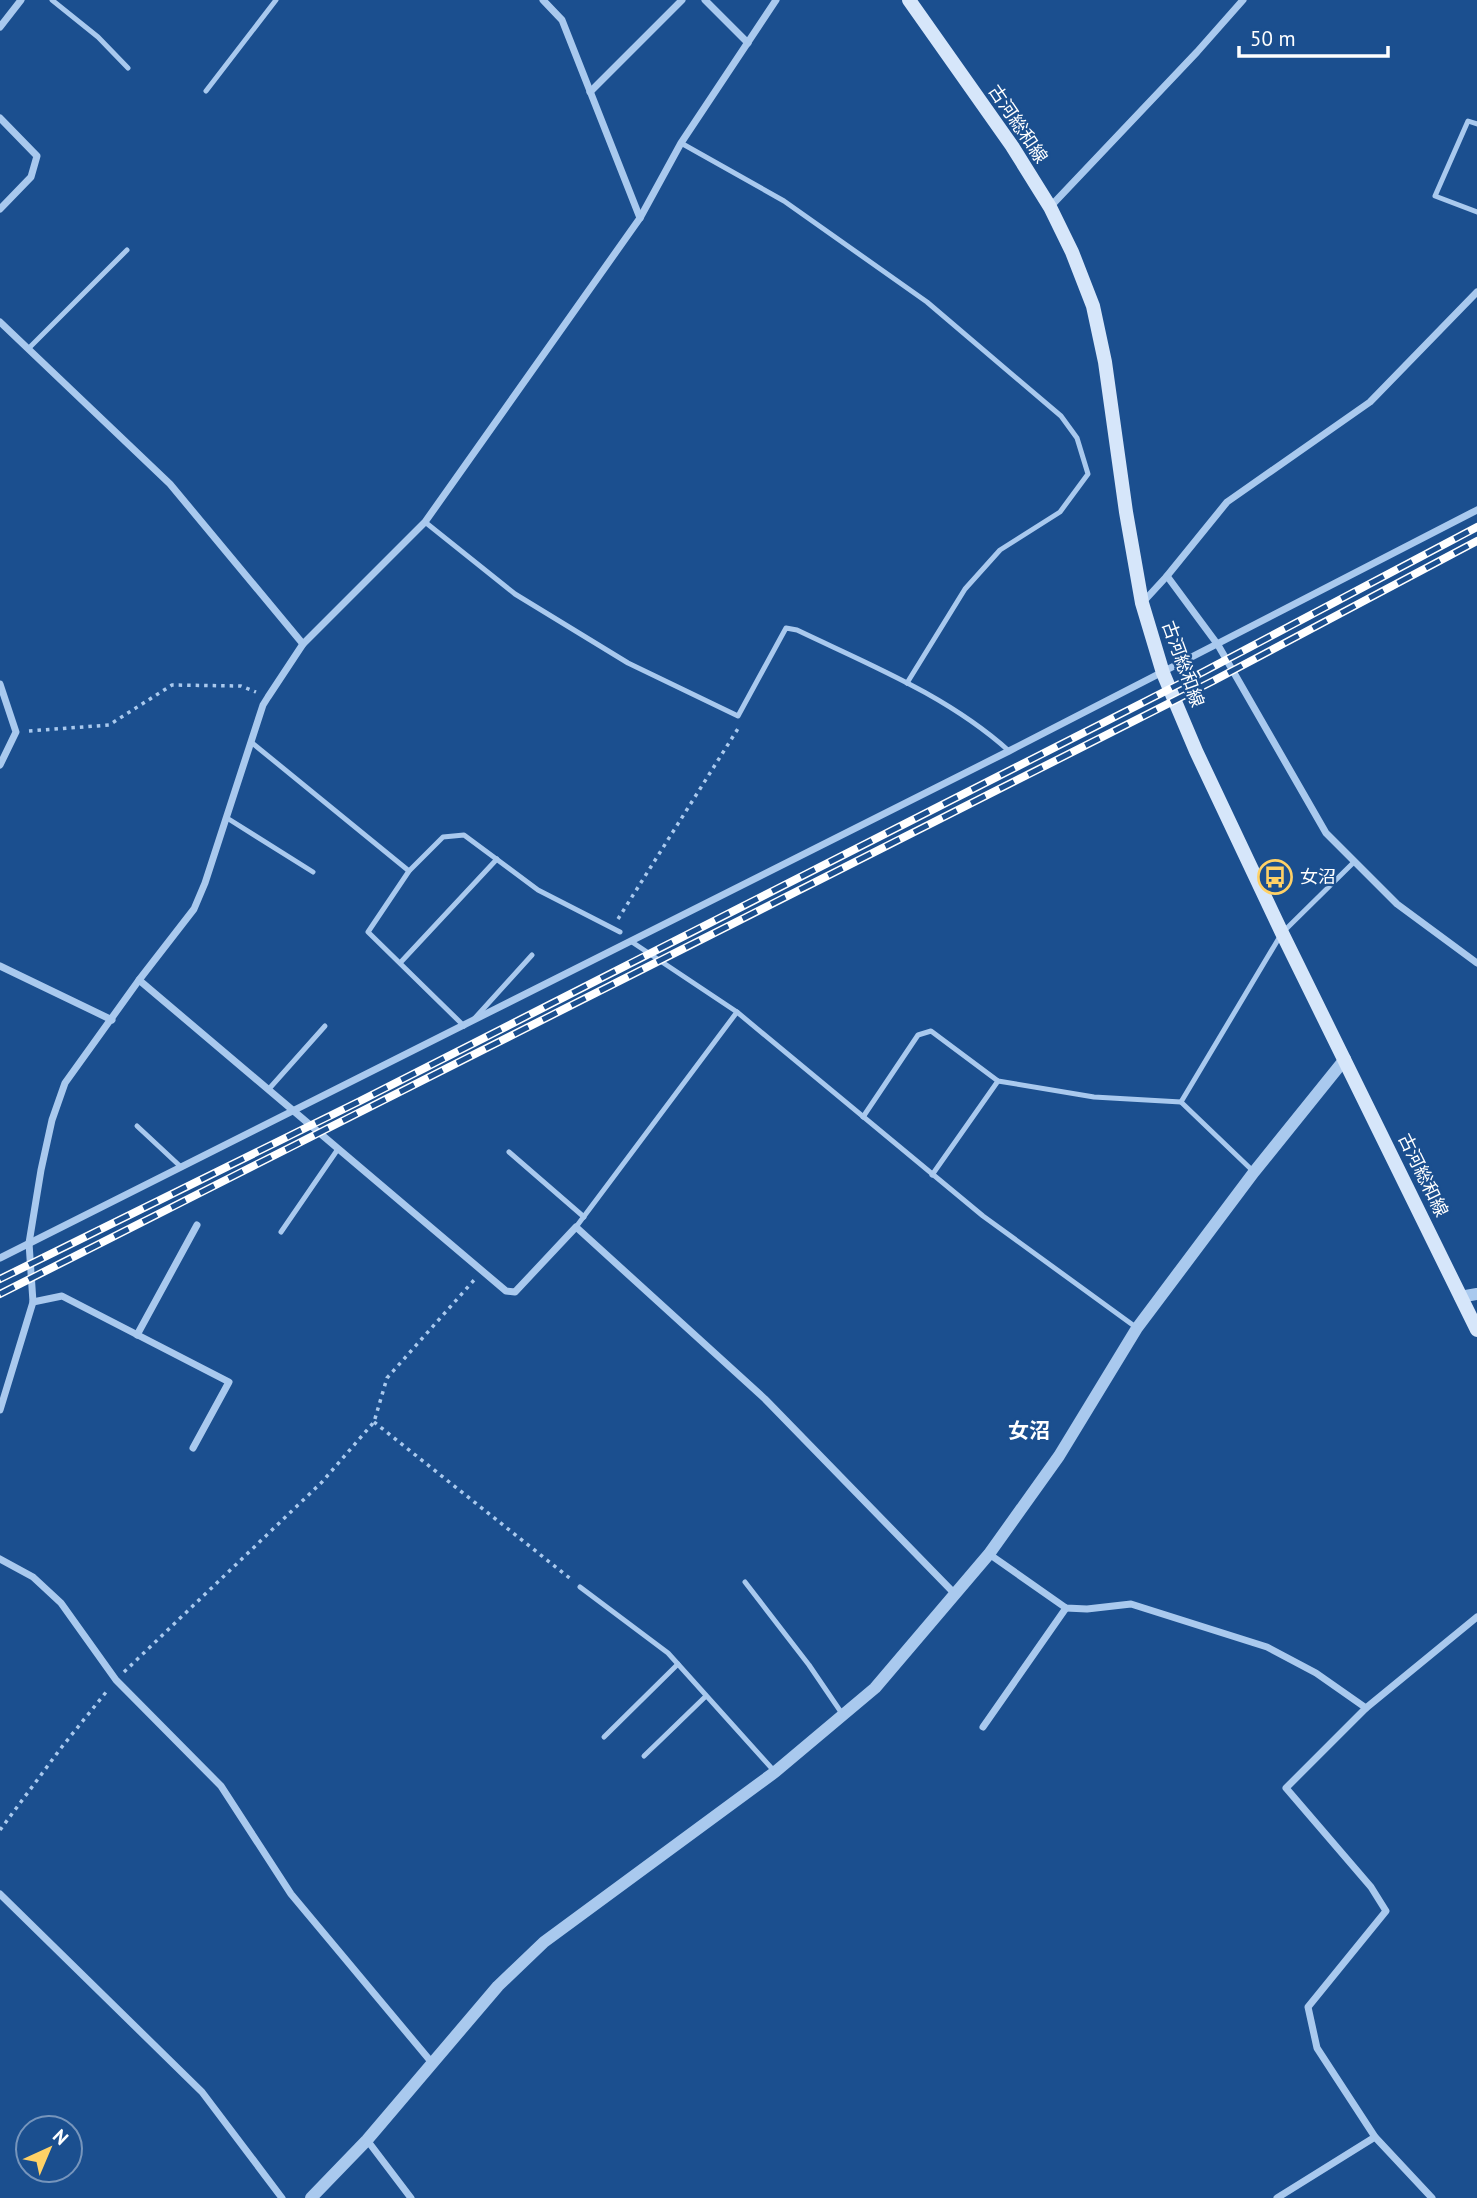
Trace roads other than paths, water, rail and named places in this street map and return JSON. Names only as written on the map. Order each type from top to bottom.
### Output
[{"type":"main road","name":"古河総和線","points":[[909,0],[1012,146],[1050,207],[1072,252],[1093,306],[1105,362],[1142,603],[1163,673],[1196,751],[1282,933],[1477,1331]]},
{"type":"street","points":[[0,27],[21,0]]},
{"type":"street","points":[[543,0],[562,20],[640,218]]},
{"type":"street","points":[[590,92],[682,0]]},
{"type":"street","points":[[705,0],[748,43]]},
{"type":"street","points":[[0,1410],[33,1302],[29,1243],[52,1120],[65,1083],[194,909],[205,884],[263,705],[303,644],[425,522],[640,218],[681,143],[776,0]]},
{"type":"street","points":[[1050,207],[1243,0]]},
{"type":"street","points":[[0,118],[37,156],[31,177],[0,209]]},
{"type":"street","points":[[1142,603],[1227,502],[1370,402],[1477,292]]},
{"type":"street","points":[[0,322],[170,484],[303,644]]},
{"type":"street","points":[[0,1258],[632,942],[1218,645],[1477,510]]},
{"type":"street","points":[[1167,576],[1218,645],[1326,833],[1397,904],[1477,963]]},
{"type":"street","points":[[0,684],[16,732],[0,765]]},
{"type":"street","points":[[0,966],[112,1020]]},
{"type":"street","points":[[139,980],[506,1291],[515,1292],[576,1227],[765,1399],[954,1593]]},
{"type":"street","points":[[311,2198],[366,2140],[498,1986],[544,1942],[775,1772],[875,1688],[989,1554],[1059,1457],[1137,1328],[1254,1172],[1345,1059]]},
{"type":"street","points":[[137,1335],[197,1225]]},
{"type":"street","points":[[1460,1297],[1477,1294]]},
{"type":"street","points":[[33,1302],[62,1296],[229,1382],[193,1448]]},
{"type":"street","points":[[989,1554],[1066,1608],[1087,1609],[1131,1604],[1267,1647],[1316,1672],[1366,1708]]},
{"type":"street","points":[[0,1559],[33,1577],[61,1603],[116,1680],[221,1786],[291,1894],[433,2064]]},
{"type":"street","points":[[983,1727],[1066,1608]]},
{"type":"street","points":[[1432,2198],[1375,2137],[1317,2048],[1308,2007],[1386,1911],[1371,1887],[1286,1788],[1366,1708],[1477,1617]]},
{"type":"street","points":[[0,1894],[202,2092],[282,2198]]},
{"type":"street","points":[[1277,2198],[1375,2137]]},
{"type":"street","points":[[366,2140],[411,2198]]},
{"type":"lane","points":[[52,0],[98,37],[128,68]]},
{"type":"lane","points":[[206,91],[276,0]]},
{"type":"lane","points":[[1477,124],[1468,121],[1435,196],[1477,212]]},
{"type":"lane","points":[[681,143],[784,201],[927,302],[1061,416],[1077,438],[1088,474],[1060,512],[1000,550],[965,589],[907,683]]},
{"type":"lane","points":[[28,349],[127,250]]},
{"type":"lane","points":[[425,522],[515,594],[628,663],[738,716],[786,628],[797,630],[907,683],[973,722],[1009,751]]},
{"type":"lane","points":[[251,742],[409,871]]},
{"type":"lane","points":[[226,818],[313,872]]},
{"type":"lane","points":[[533,955],[467,1024],[368,932],[409,871],[443,837],[464,835],[538,890],[620,932]]},
{"type":"lane","points":[[400,963],[497,859]]},
{"type":"lane","points":[[1181,1102],[1282,933],[1354,862]]},
{"type":"lane","points":[[632,942],[737,1012],[983,1216],[1137,1328]]},
{"type":"lane","points":[[576,1227],[737,1012]]},
{"type":"lane","points":[[268,1090],[325,1026]]},
{"type":"lane","points":[[863,1117],[918,1035],[931,1031],[998,1081],[1094,1097],[1181,1102],[1254,1172]]},
{"type":"lane","points":[[932,1175],[998,1081]]},
{"type":"lane","points":[[137,1126],[181,1167]]},
{"type":"lane","points":[[281,1232],[338,1149]]},
{"type":"lane","points":[[509,1152],[583,1217]]},
{"type":"lane","points":[[745,1582],[809,1665],[843,1715]]},
{"type":"lane","points":[[580,1587],[668,1653],[775,1772]]},
{"type":"lane","points":[[604,1737],[678,1664]]},
{"type":"lane","points":[[644,1756],[706,1696]]},
{"type":"railway","points":[[0,1279],[360,1101],[1203,672],[1477,527]]},
{"type":"railway","points":[[0,1294],[1213,681],[1477,541]]},
{"type":"place","name":"女沼","points":[[1275,877]]},
{"type":"district","name":"女沼","points":[[1029,1431]]}]
